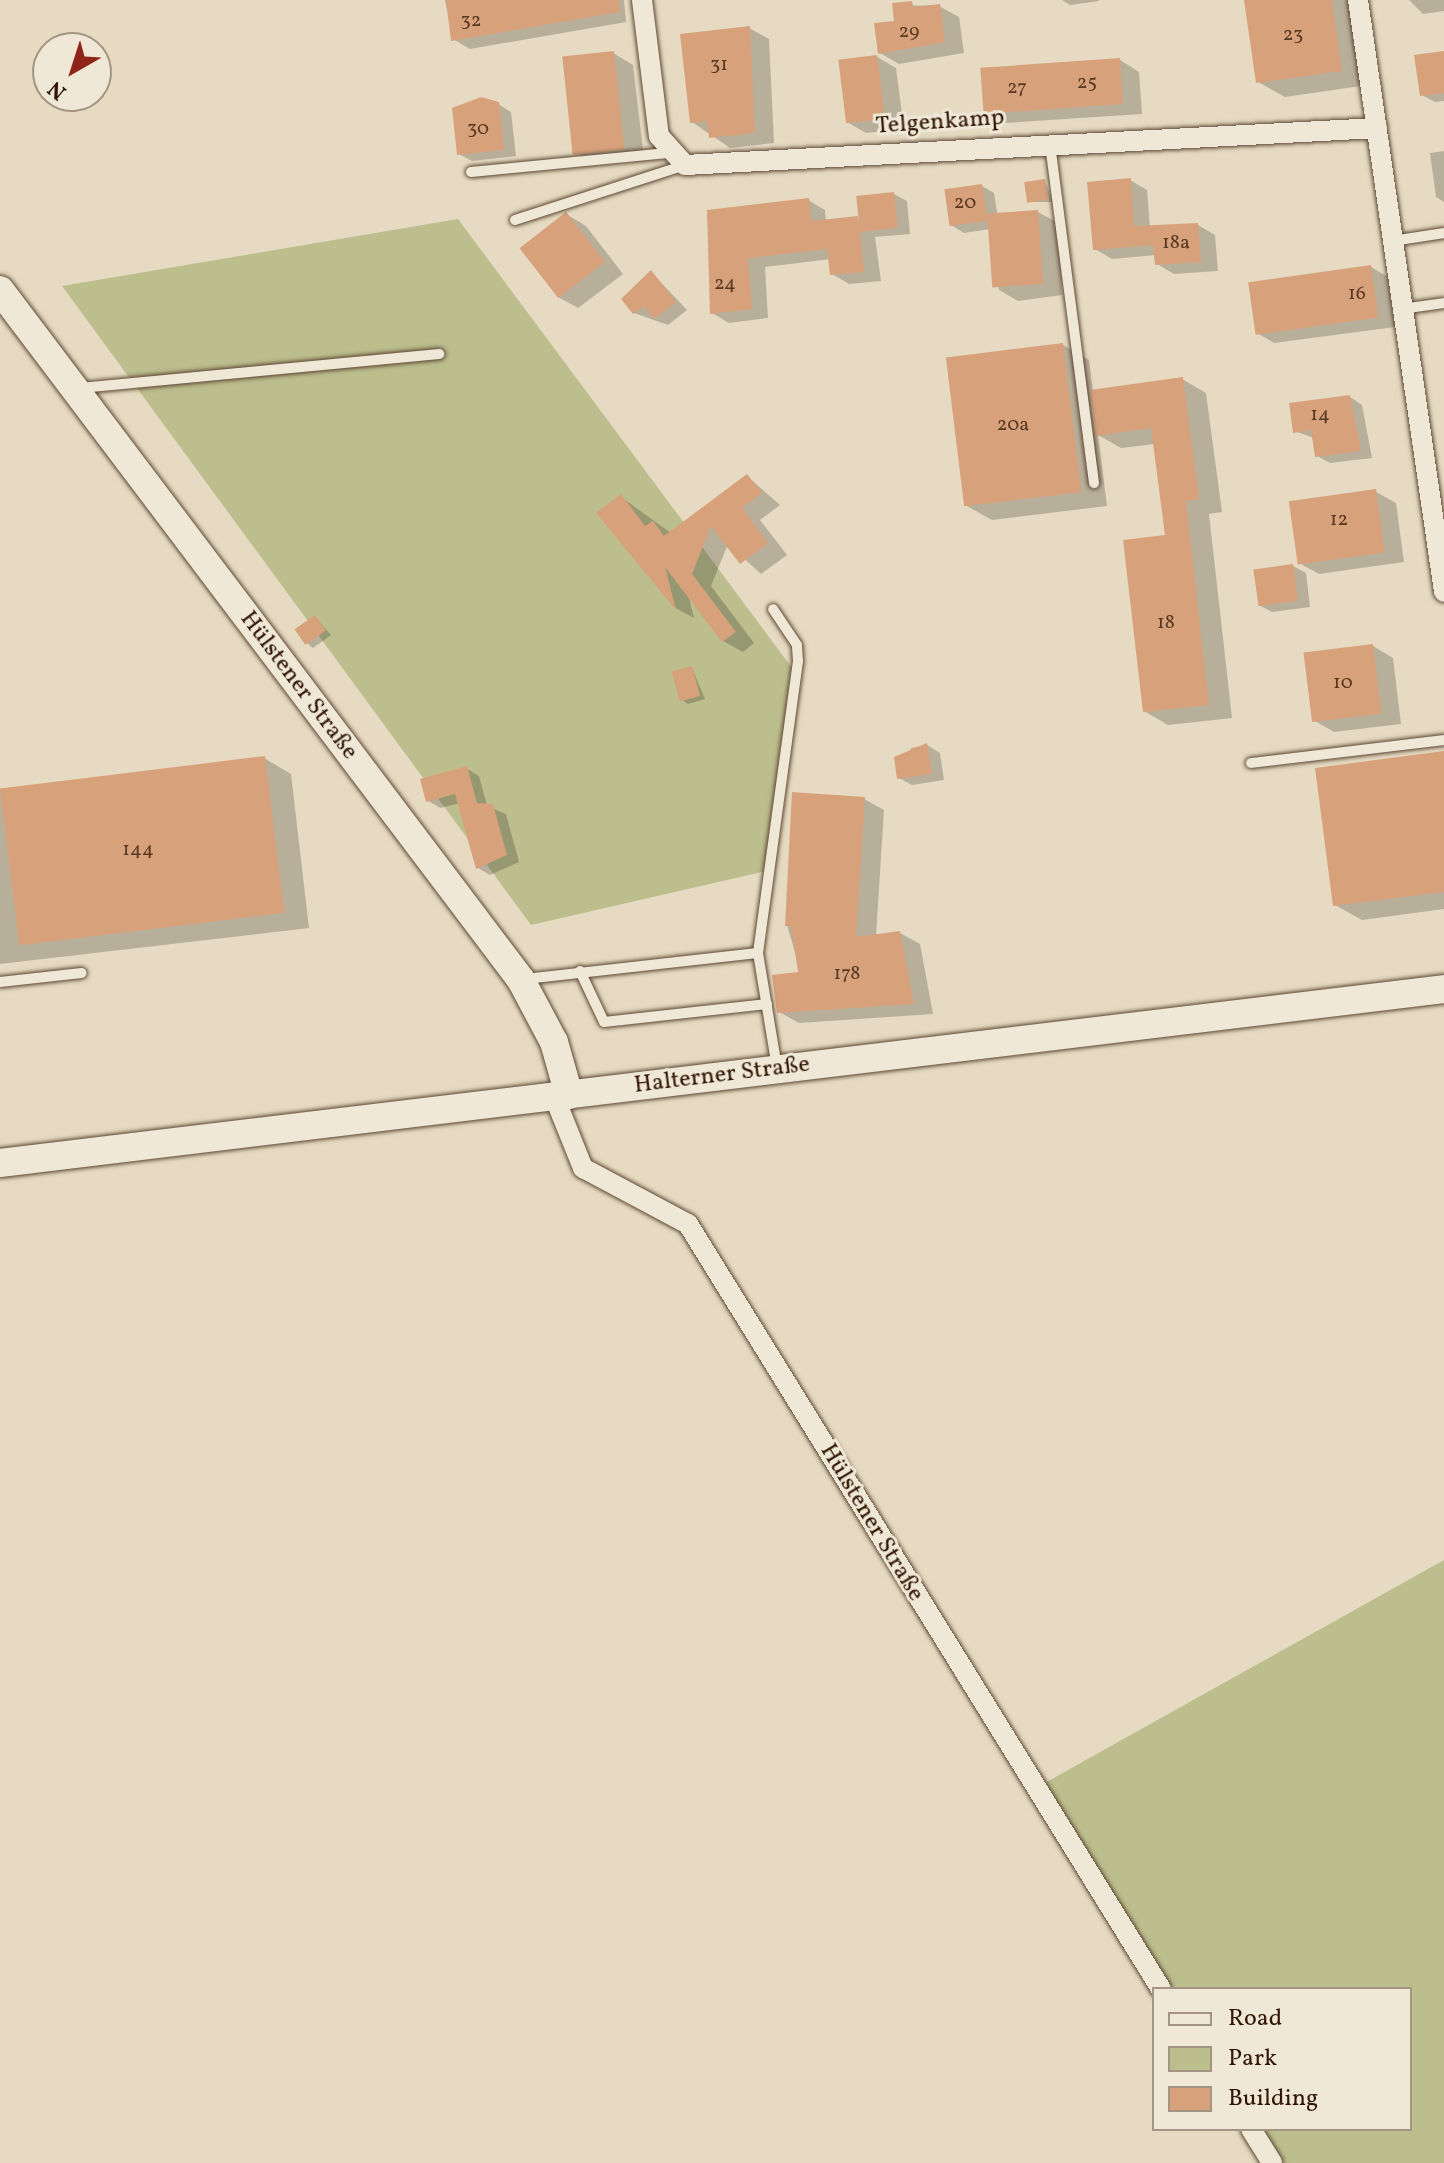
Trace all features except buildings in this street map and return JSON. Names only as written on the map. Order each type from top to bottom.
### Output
[{"type":"main road","name":"Hülstener Straße","points":[[0,290],[521,980],[554,1042],[562,1095]]},
{"type":"main road","name":"Halterner Straße","points":[[0,1163],[1444,989]]},
{"type":"street","points":[[642,0],[659,136],[678,159]]},
{"type":"street","points":[[1358,0],[1444,592]]},
{"type":"street","name":"Telgenkamp","points":[[678,159],[1377,128]]},
{"type":"street","name":"Hülstener Straße","points":[[562,1095],[583,1168],[688,1224],[1160,1987]]},
{"type":"street","points":[[1252,2131],[1272,2163]]},
{"type":"lane","points":[[1049,141],[1094,483]]},
{"type":"lane","points":[[471,172],[678,159]]},
{"type":"lane","points":[[515,220],[678,159]]},
{"type":"lane","points":[[1392,241],[1444,233]]},
{"type":"lane","points":[[1401,309],[1444,303]]},
{"type":"lane","points":[[74,389],[439,354]]},
{"type":"lane","points":[[773,609],[797,645],[798,661],[758,953],[777,1070]]},
{"type":"lane","points":[[1251,763],[1444,740]]},
{"type":"lane","points":[[521,980],[758,953]]},
{"type":"lane","points":[[580,971],[604,1022],[767,1004]]},
{"type":"lane","points":[[0,982],[82,973]]},
{"type":"green space","points":[[458,219],[801,680],[770,870],[531,925],[62,286]]},
{"type":"green space","points":[[1444,1560],[1444,2163],[1272,2163],[1252,2131],[1412,2131],[1412,1987],[1160,1987],[1034,1789]]}]
